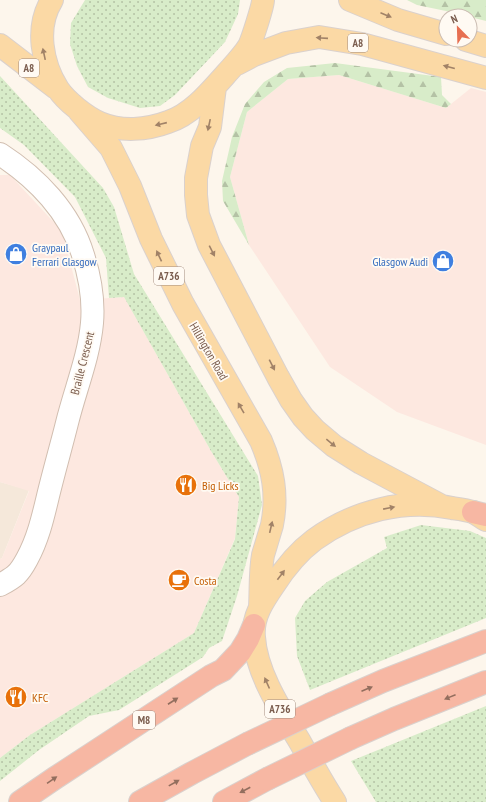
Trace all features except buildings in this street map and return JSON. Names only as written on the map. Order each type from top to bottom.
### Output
[{"type":"highway","name":"M8","points":[[20,802],[185,693],[223,670],[240,652],[248,639],[257,616]]},
{"type":"highway","points":[[140,802],[248,744],[331,704],[486,641]]},
{"type":"highway","points":[[224,802],[351,738],[486,682]]},
{"type":"main road","points":[[52,0],[48,6],[42,38],[43,52],[48,69],[58,90],[80,111],[100,123],[114,127],[133,129],[150,127],[169,122],[187,113],[215,87],[249,46],[263,0]]},
{"type":"main road","points":[[350,0],[398,20],[438,32]]},
{"type":"main road","name":"A8","points":[[231,68],[272,48],[319,37],[362,44],[486,78]]},
{"type":"main road","name":"A8","points":[[0,45],[58,90]]},
{"type":"main road","points":[[215,87],[210,127],[202,146],[196,178],[198,215],[209,245],[278,377],[303,417],[315,430],[334,446],[361,463],[442,506]]},
{"type":"main road","name":"Hillington Road","points":[[80,111],[111,148],[130,186],[151,239],[182,304],[261,441],[268,457],[272,473],[274,503],[272,524],[263,556],[257,616]]},
{"type":"main road","points":[[257,616],[280,575],[302,550],[330,530],[365,514],[390,507],[424,504],[442,506],[482,516]]},
{"type":"main road","name":"A736","points":[[257,616],[254,638],[256,652],[268,684],[275,700],[335,802]]},
{"type":"street","name":"Braille Crescent","points":[[0,154],[24,171],[41,187],[65,218],[76,236],[83,255],[93,300],[89,347],[68,420],[41,525],[28,558],[15,577],[0,585]]},
{"type":"shaded area","points":[[339,75],[446,108],[471,88],[486,92],[486,445],[397,412],[330,367],[249,245],[230,177],[247,112],[288,79]]},
{"type":"shaded area","points":[[0,175],[10,175],[62,231],[80,300],[124,297],[211,451],[239,497],[235,538],[194,633],[30,735],[0,758],[0,559],[2,558],[29,491],[0,482]]},
{"type":"shaded area","points":[[0,482],[29,490],[2,558],[0,559]]},
{"type":"green space","points":[[85,0],[240,0],[238,14],[225,42],[175,95],[160,106],[140,108],[108,98],[88,87],[77,66],[70,44],[71,23]]},
{"type":"green space","points":[[407,0],[486,0],[486,21],[478,19],[478,8],[438,8],[438,9],[417,5]]},
{"type":"green space","points":[[335,63],[441,77],[442,95],[451,104],[446,108],[339,75],[288,79],[247,112],[230,177],[249,245],[223,201],[222,181],[232,137],[245,104],[264,82],[287,68]]},
{"type":"green space","points":[[0,76],[103,188],[114,207],[134,274],[258,476],[262,505],[237,596],[222,641],[209,648],[203,657],[119,710],[89,716],[39,750],[0,781],[0,758],[30,735],[194,633],[235,539],[239,497],[211,451],[124,297],[109,298],[106,258],[75,197],[24,145],[0,128]]},
{"type":"green space","points":[[421,525],[470,531],[486,538],[486,618],[310,690],[297,656],[295,618],[305,601],[327,582],[387,548],[384,537]]},
{"type":"green space","points":[[486,706],[486,802],[376,802],[351,761]]},
{"type":"place","name":"Graypaul Ferrari Glasgow","points":[[16,254]]},
{"type":"place","name":"Glasgow Audi","points":[[443,261]]},
{"type":"place","name":"Big Licks","points":[[186,485]]},
{"type":"place","name":"Costa","points":[[179,580]]},
{"type":"place","name":"KFC","points":[[16,697]]}]
